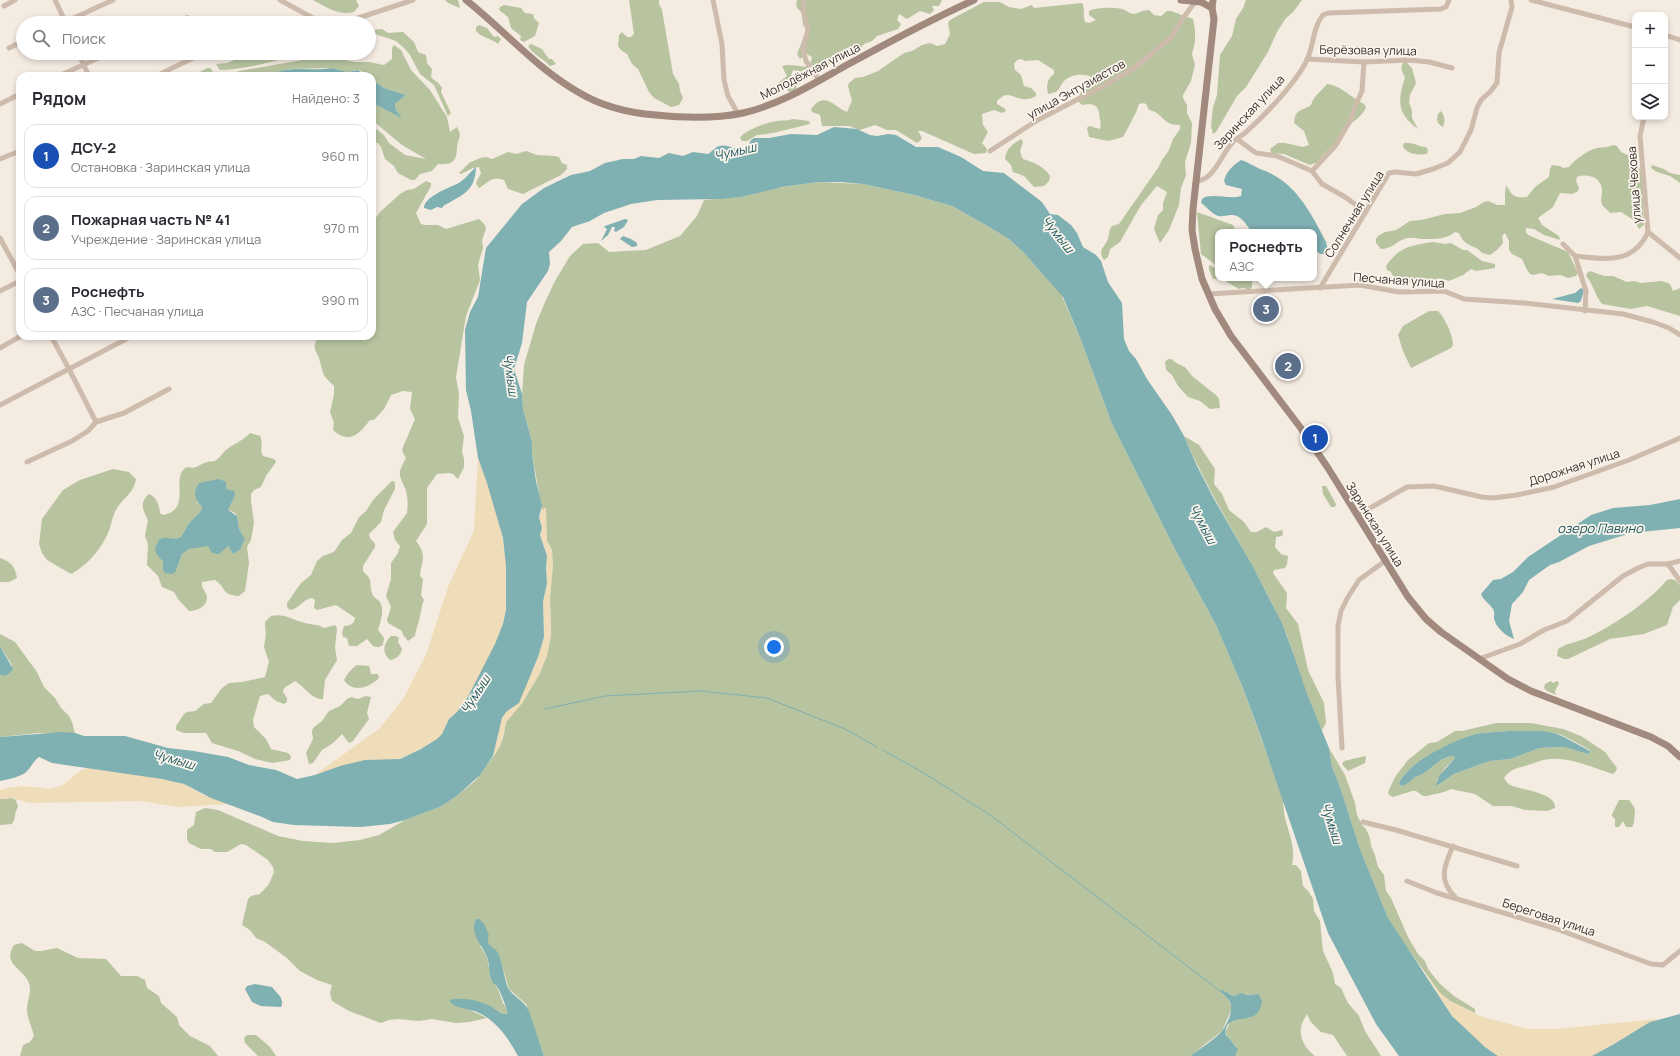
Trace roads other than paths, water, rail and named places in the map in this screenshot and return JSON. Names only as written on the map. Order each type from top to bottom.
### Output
[{"type":"street","points":[[4,6],[16,0]]},
{"type":"street","points":[[55,0],[62,16]]},
{"type":"street","points":[[80,16],[113,0]]},
{"type":"street","points":[[280,0],[309,16]]},
{"type":"street","points":[[364,16],[412,0]]},
{"type":"street","name":"Молодёжная улица","points":[[466,0],[553,76],[580,94],[602,103],[626,110],[669,117],[714,118],[762,108],[974,0]]},
{"type":"street","points":[[713,0],[722,44],[724,80],[728,96],[738,114]]},
{"type":"street","points":[[803,0],[804,14],[808,30],[803,49],[806,61],[819,80]]},
{"type":"street","points":[[1181,0],[1205,3],[1212,8]]},
{"type":"street","name":"Заринская улица","points":[[1213,0],[1212,8],[1214,18],[1192,230],[1202,279],[1215,309],[1232,336],[1300,427],[1358,514],[1385,562],[1408,597],[1426,619],[1438,630],[1508,679],[1531,691],[1651,737],[1668,746],[1680,757]]},
{"type":"street","name":"Заринская улица","points":[[1196,181],[1201,181],[1212,171],[1225,151],[1273,104],[1297,76],[1307,59],[1317,26],[1323,15],[1328,13],[1441,9],[1446,7],[1449,0]]},
{"type":"street","name":"Солнечная улица","points":[[1320,288],[1389,173],[1395,172],[1416,174],[1442,166],[1460,152],[1471,130],[1480,100],[1490,92],[1497,83],[1497,62],[1512,8],[1510,0]]},
{"type":"street","points":[[1531,0],[1632,26]]},
{"type":"street","name":"улица Энтузиастов","points":[[990,151],[1036,121],[1136,67],[1171,37],[1196,1]]},
{"type":"street","points":[[1668,37],[1680,40]]},
{"type":"street","points":[[9,48],[16,44]]},
{"type":"street","name":"Берёзовая улица","points":[[1307,59],[1364,62],[1409,60],[1429,62],[1452,68]]},
{"type":"street","points":[[81,60],[87,72]]},
{"type":"street","points":[[67,72],[92,60]]},
{"type":"street","points":[[164,72],[189,60]]},
{"type":"street","points":[[1312,171],[1336,145],[1351,119],[1362,91],[1364,62]]},
{"type":"street","points":[[0,104],[16,96]]},
{"type":"street","name":"улица Чехова","points":[[1575,256],[1607,258],[1621,257],[1632,253],[1638,248],[1648,232],[1640,136],[1643,120]]},
{"type":"street","points":[[1237,139],[1256,153],[1277,156],[1312,171],[1322,184],[1345,196],[1366,212]]},
{"type":"street","points":[[0,159],[16,153]]},
{"type":"street","name":"улица Чехова","points":[[1648,232],[1680,258]]},
{"type":"street","points":[[0,238],[16,268]]},
{"type":"street","points":[[1563,244],[1575,256],[1586,291],[1585,311]]},
{"type":"street","points":[[0,291],[16,283]]},
{"type":"street","name":"Песчаная улица","points":[[1208,294],[1360,285],[1399,292],[1444,291],[1464,299],[1623,314],[1653,322],[1669,328],[1680,335]]},
{"type":"street","points":[[0,348],[16,339]]},
{"type":"street","points":[[53,340],[96,422]]},
{"type":"street","points":[[0,405],[124,340]]},
{"type":"street","points":[[27,462],[72,441],[88,431],[96,422],[124,413],[169,388]]},
{"type":"street","name":"Дорожная улица","points":[[1358,514],[1408,487],[1434,486],[1482,497],[1494,498],[1517,495],[1547,488],[1629,460],[1680,438]]},
{"type":"street","points":[[1479,659],[1520,644],[1544,630],[1567,621],[1623,576],[1638,568],[1654,563],[1668,564],[1680,561]]},
{"type":"street","points":[[1342,748],[1338,676],[1338,626],[1341,611],[1359,580],[1385,562]]},
{"type":"street","points":[[1668,564],[1680,581]]},
{"type":"street","points":[[1363,822],[1453,846],[1516,866]]},
{"type":"street","points":[[1453,846],[1448,856],[1443,875],[1444,883],[1448,891],[1456,898]]},
{"type":"street","name":"Береговая улица","points":[[1407,881],[1456,898],[1548,926],[1651,964],[1663,965],[1680,951]]},
{"type":"water","points":[[331,68],[348,72],[276,72],[291,69]]},
{"type":"water","points":[[358,70],[361,72],[348,72]]},
{"type":"water","points":[[376,83],[384,88],[406,95],[395,104],[396,110],[402,118],[376,105]]},
{"type":"water","name":"Чумыш","points":[[834,127],[857,129],[870,135],[877,136],[888,134],[896,135],[916,147],[938,147],[961,157],[983,171],[1004,173],[1042,202],[1050,214],[1058,215],[1071,225],[1077,233],[1083,247],[1096,255],[1101,261],[1108,282],[1122,303],[1124,339],[1129,351],[1136,359],[1147,379],[1172,415],[1184,436],[1214,499],[1252,565],[1282,623],[1307,694],[1329,748],[1332,767],[1360,849],[1388,918],[1452,1016],[1485,1047],[1498,1056],[1399,1056],[1376,1024],[1328,933],[1261,737],[1243,688],[1216,625],[1179,557],[1112,424],[1081,340],[1063,297],[1024,253],[1009,239],[984,224],[952,206],[914,195],[863,184],[819,182],[782,187],[741,197],[721,199],[657,200],[631,204],[604,213],[590,221],[572,227],[561,241],[549,252],[550,264],[548,271],[527,302],[522,343],[514,369],[522,394],[523,409],[532,442],[532,454],[536,481],[542,506],[539,517],[542,528],[540,535],[547,556],[547,583],[543,602],[544,637],[538,657],[519,703],[506,712],[502,718],[493,756],[480,775],[458,795],[442,806],[390,824],[361,827],[294,825],[273,822],[211,798],[184,784],[162,779],[52,763],[39,757],[28,770],[22,774],[0,781],[0,737],[62,732],[75,733],[84,736],[125,736],[168,748],[228,757],[249,765],[276,770],[297,779],[365,760],[400,759],[437,739],[442,734],[449,719],[457,712],[466,700],[473,687],[495,644],[503,624],[506,610],[506,566],[503,538],[478,458],[471,411],[466,390],[465,330],[470,312],[478,297],[486,248],[522,204],[544,188],[571,175],[590,171],[605,163],[623,159],[634,159],[641,156],[659,158],[669,153],[683,156],[693,152],[708,154],[717,147],[723,145],[739,150],[746,150],[751,140],[754,138],[769,138],[791,134],[817,135]]},
{"type":"water","points":[[1241,160],[1246,162],[1272,174],[1292,189],[1307,208],[1320,230],[1328,250],[1326,254],[1320,254],[1317,252],[1317,229],[1250,229],[1238,216],[1218,216],[1201,203],[1202,199],[1210,196],[1241,196],[1242,189],[1226,185],[1224,181],[1226,175],[1235,164]]},
{"type":"water","points":[[476,167],[472,184],[463,195],[442,208],[437,207],[431,210],[424,208],[428,200],[443,190],[460,182]]},
{"type":"water","points":[[625,219],[628,220],[624,227],[616,232],[614,231],[615,227],[612,227],[608,235],[601,241],[607,229],[604,227],[605,226]]},
{"type":"water","points":[[623,236],[637,243],[637,246],[632,247],[620,239]]},
{"type":"water","points":[[1581,288],[1584,290],[1581,301],[1578,303],[1552,299],[1575,293]]},
{"type":"water","points":[[219,479],[226,482],[226,489],[234,491],[235,495],[228,510],[237,516],[239,529],[245,539],[240,550],[233,554],[228,546],[219,554],[212,553],[208,546],[189,549],[182,554],[176,571],[173,574],[165,573],[163,570],[163,561],[157,555],[155,550],[156,545],[160,539],[163,538],[176,539],[181,537],[189,523],[201,511],[202,507],[195,496],[199,483]]},
{"type":"water","name":"озеро Павино","points":[[1680,499],[1680,528],[1631,533],[1589,546],[1559,562],[1550,565],[1529,580],[1523,592],[1512,604],[1509,621],[1514,639],[1504,633],[1496,625],[1494,610],[1481,594],[1493,580],[1501,579],[1513,572],[1528,557],[1591,515],[1613,508],[1650,505]]},
{"type":"water","points":[[0,646],[13,669],[5,676],[0,675]]},
{"type":"water","points":[[1510,731],[1542,731],[1554,733],[1591,752],[1588,754],[1564,747],[1540,748],[1510,759],[1490,761],[1481,764],[1454,774],[1436,785],[1439,776],[1455,758],[1453,756],[1444,758],[1428,771],[1415,777],[1406,784],[1402,786],[1399,784],[1403,776],[1411,768],[1444,746],[1476,734]]},
{"type":"water","points":[[476,919],[479,919],[484,924],[489,935],[488,942],[499,955],[508,988],[527,1007],[529,1011],[544,1056],[518,1056],[506,1037],[496,1025],[484,1015],[454,1005],[449,1000],[465,999],[480,1002],[501,1013],[508,1014],[499,990],[491,978],[485,952],[475,934],[474,924]]},
{"type":"water","points":[[255,984],[272,987],[280,996],[282,1001],[281,1007],[261,1006],[252,1002],[245,989],[247,986]]},
{"type":"water","points":[[1222,990],[1234,996],[1242,993],[1247,995],[1258,994],[1262,1001],[1261,1007],[1257,1014],[1228,1024],[1226,1035],[1238,1049],[1235,1056],[1190,1056],[1220,1034],[1228,1021],[1231,1013],[1231,1006],[1228,999],[1220,991]]},
{"type":"water","points":[[1680,1014],[1680,1056],[1592,1056],[1650,1022]]},
{"type":"waterway","points":[[545,709],[605,696],[700,691],[767,698],[845,729],[877,747]]},
{"type":"waterway","points":[[883,750],[927,775],[990,815],[1220,991]]},
{"type":"place","name":"Роснефть","points":[[1266,309]]},
{"type":"place","name":"Пожарная часть № 41","points":[[1288,366]]},
{"type":"place","name":"ДСУ-2","points":[[1315,438]]}]
